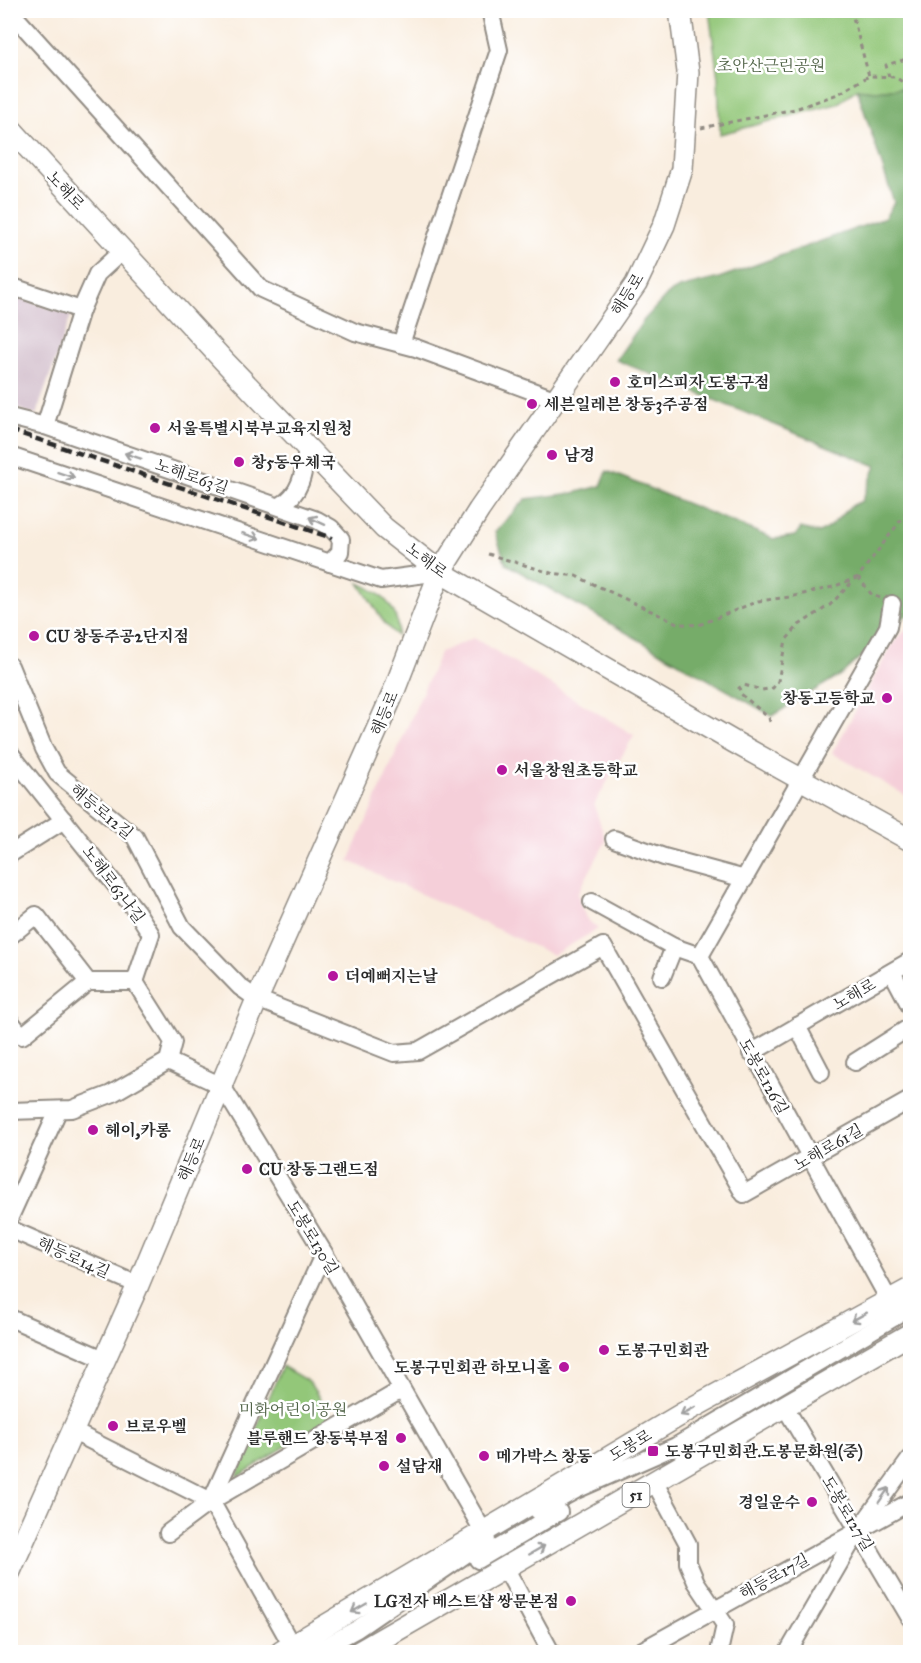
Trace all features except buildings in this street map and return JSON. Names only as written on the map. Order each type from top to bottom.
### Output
[{"type":"main road","name":"해등로","points":[[10,1571],[74,1432],[257,999],[392,696],[440,572],[554,399],[636,284],[664,225],[682,169],[688,72],[680,10]]},
{"type":"main road","name":"노해로","points":[[10,128],[122,251],[384,528],[440,572],[801,780],[910,840]]},
{"type":"main road","name":"도봉로","points":[[287,1649],[692,1408],[910,1289]]},
{"type":"main road","name":"51","points":[[359,1653],[910,1334]]},
{"type":"street","points":[[401,344],[499,50],[490,10]]},
{"type":"street","points":[[10,11],[261,289],[355,332],[401,344],[554,399]]},
{"type":"street","points":[[45,426],[81,310],[97,274],[122,251]]},
{"type":"street","points":[[10,286],[81,310]]},
{"type":"street","name":"노해로63길","points":[[10,417],[45,426],[317,520],[338,535],[340,552],[330,563]]},
{"type":"street","points":[[280,506],[290,499],[301,482],[307,447]]},
{"type":"street","points":[[10,456],[381,580],[440,572]]},
{"type":"street","points":[[592,902],[674,947],[700,956],[888,627],[892,604]]},
{"type":"street","name":"해등로12길","points":[[12,671],[44,749],[57,773],[135,837],[182,927],[240,987],[257,999],[394,1053],[418,1051],[603,946],[744,1194]]},
{"type":"street","name":"노해로63나길","points":[[10,753],[138,912],[151,934],[135,982]]},
{"type":"street","points":[[10,854],[64,820]]},
{"type":"street","points":[[614,839],[664,857],[744,879]]},
{"type":"street","points":[[10,936],[36,915],[88,982]]},
{"type":"street","points":[[662,977],[674,947]]},
{"type":"street","name":"도봉로126길","points":[[700,956],[751,1053],[889,1300]]},
{"type":"street","name":"노해로","points":[[751,1053],[910,961]]},
{"type":"street","points":[[892,972],[910,1006]]},
{"type":"street","points":[[10,1021],[22,1035],[88,982],[135,982],[173,1042],[168,1061],[111,1094],[72,1109],[10,1111]]},
{"type":"street","points":[[797,1026],[821,1072]]},
{"type":"street","points":[[855,1062],[910,1027]]},
{"type":"street","points":[[168,1061],[222,1086]]},
{"type":"street","name":"도봉로130길","points":[[222,1086],[324,1253],[483,1531]]},
{"type":"street","name":"노해로61길","points":[[744,1194],[910,1100]]},
{"type":"street","points":[[10,1217],[58,1111]]},
{"type":"street","name":"해등로14길","points":[[10,1229],[138,1285]]},
{"type":"street","points":[[212,1501],[324,1253]]},
{"type":"street","points":[[315,1653],[365,1624],[486,1541],[576,1490],[676,1446],[910,1308]]},
{"type":"street","points":[[329,1653],[501,1544],[604,1487],[692,1448],[795,1389],[910,1315]]},
{"type":"street","points":[[10,1318],[105,1360]]},
{"type":"street","points":[[168,1533],[212,1501],[401,1390]]},
{"type":"street","name":"도봉로127길","points":[[785,1407],[910,1618]]},
{"type":"street","points":[[74,1432],[212,1501]]},
{"type":"street","points":[[788,1653],[858,1531],[910,1459]]},
{"type":"street","points":[[655,1483],[688,1544],[688,1563],[696,1582],[725,1625],[719,1653]]},
{"type":"street","name":"도봉로","points":[[212,1501],[287,1649]]},
{"type":"street","name":"해등로17길","points":[[639,1653],[910,1502]]},
{"type":"street","points":[[506,1569],[552,1653]]},
{"type":"path","points":[[851,10],[869,76]]},
{"type":"path","points":[[889,77],[886,65],[910,58]]},
{"type":"path","points":[[684,133],[733,120],[795,109],[838,94],[869,76],[895,77],[910,87]]},
{"type":"path","points":[[770,722],[769,718],[741,694],[739,688],[744,685],[762,690],[773,688],[778,681],[786,640],[799,625],[830,604],[858,577],[910,508]]},
{"type":"path","points":[[488,554],[550,573],[576,576],[679,624],[699,625],[758,601],[822,590],[858,577]]},
{"type":"path","points":[[858,577],[872,595],[892,604]]},
{"type":"shaded area","points":[[10,295],[71,315],[36,415],[11,406]]},
{"type":"shaded area","name":"창동고등학교","points":[[910,626],[910,798],[832,753],[894,642]]},
{"type":"shaded area","name":"서울창원초등학교","points":[[474,638],[634,735],[594,805],[606,841],[578,893],[581,907],[588,920],[598,929],[553,955],[349,861],[440,652]]},
{"type":"green space","name":"초안산근린공원","points":[[709,11],[910,11],[910,106],[902,88],[875,91],[857,89],[837,104],[720,134],[718,78]]},
{"type":"green space","points":[[902,88],[910,106],[910,612],[842,674],[772,716],[506,564],[495,532],[526,499],[573,493],[601,486],[607,471],[774,539],[795,536],[801,528],[819,533],[849,508],[862,501],[876,466],[616,360],[644,320],[668,294],[679,288],[719,278],[885,218],[894,202],[857,89],[875,91]]},
{"type":"green space","points":[[359,583],[388,603],[396,618],[397,636],[385,624]]},
{"type":"green space","name":"미화어린이공원","points":[[282,1366],[309,1382],[332,1417],[236,1478]]},
{"type":"railway","points":[[10,430],[332,538]]},
{"type":"place","name":"호미스피자 도봉구점","points":[[615,382]]},
{"type":"place","name":"세븐일레븐 창동3주공점","points":[[532,404]]},
{"type":"place","name":"서울특별시북부교육지원청","points":[[155,428]]},
{"type":"place","name":"남경","points":[[552,455]]},
{"type":"place","name":"창5동우체국","points":[[239,462]]},
{"type":"place","name":"CU 창동주공2단지점","points":[[34,636]]},
{"type":"place","name":"창동고등학교","points":[[887,698]]},
{"type":"place","name":"서울창원초등학교","points":[[502,770]]},
{"type":"place","name":"더예뻐지는날","points":[[333,976]]},
{"type":"place","name":"헤이,카롱","points":[[93,1130]]},
{"type":"place","name":"CU 창동그랜드점","points":[[247,1169]]},
{"type":"place","name":"도봉구민회관","points":[[604,1350]]},
{"type":"place","name":"도봉구민회관 하모니홀","points":[[564,1367]]},
{"type":"place","name":"브로우벨","points":[[113,1426]]},
{"type":"place","name":"블루핸드 창동북부점","points":[[401,1438]]},
{"type":"place","name":"도봉구민회관.도봉문화원(중)","points":[[653,1451]]},
{"type":"place","name":"메가박스 창동","points":[[484,1456]]},
{"type":"place","name":"설담재","points":[[384,1466]]},
{"type":"place","name":"경일운수","points":[[812,1502]]},
{"type":"place","name":"LG전자 베스트샵 쌍문본점","points":[[571,1601]]}]
